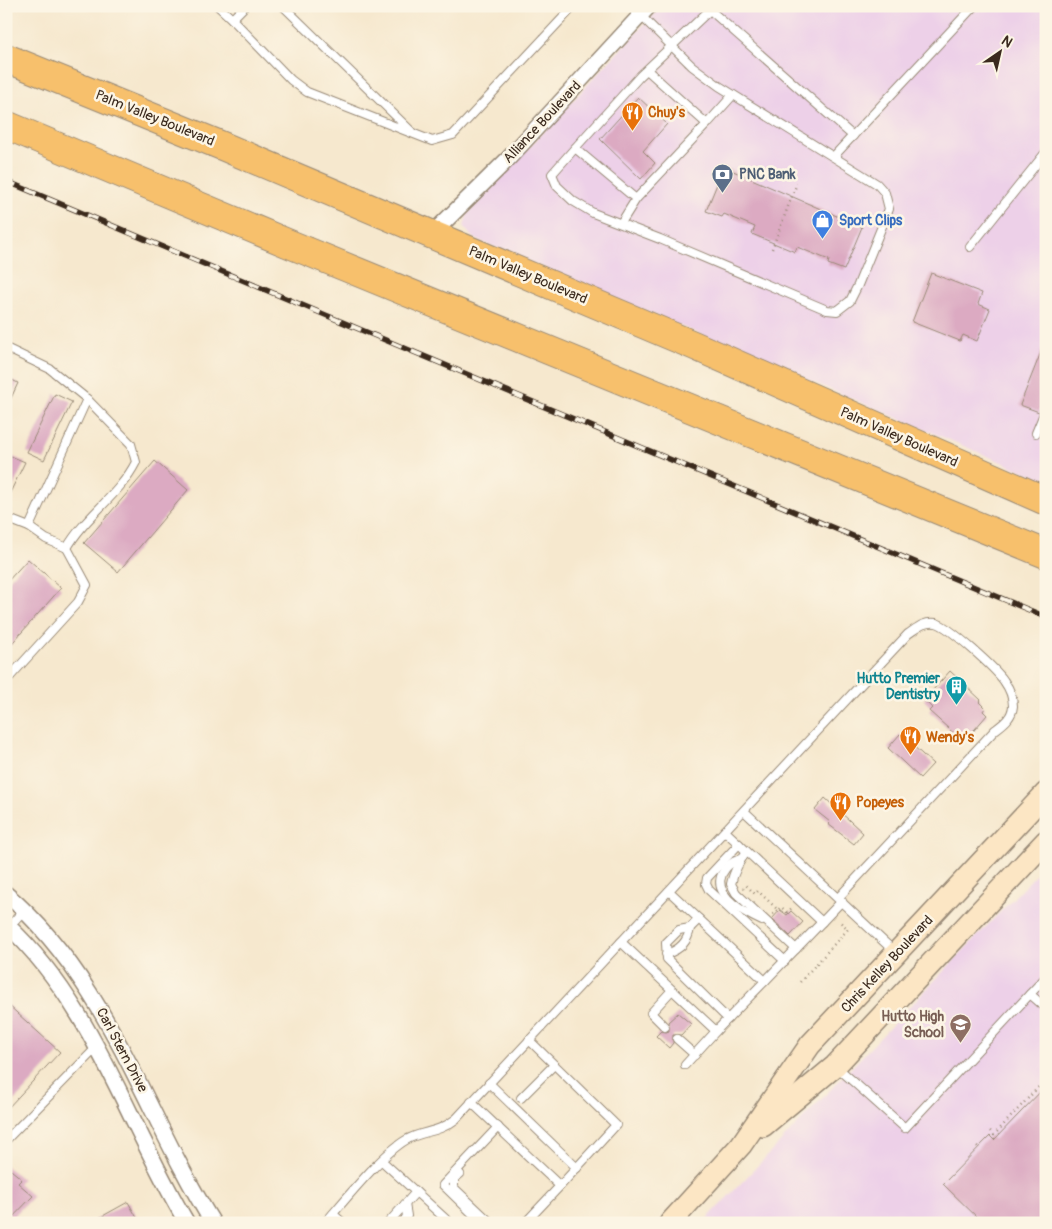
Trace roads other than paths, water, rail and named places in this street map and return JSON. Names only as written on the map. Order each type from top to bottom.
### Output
[{"type":"highway","name":"Palm Valley Boulevard","points":[[6,58],[432,234],[693,345],[1046,501]]},
{"type":"highway","points":[[8,127],[287,244],[1046,554]]},
{"type":"main road","name":"Chris Kelley Boulevard","points":[[741,1145],[810,1045],[1046,794]]},
{"type":"main road","name":"Chris Kelley Boulevard","points":[[670,1223],[741,1145],[835,1066],[1046,841]]},
{"type":"street","name":"Alliance Boulevard","points":[[432,234],[507,160],[640,9]]},
{"type":"street","name":"Carl Stern Drive","points":[[6,894],[24,910],[64,954],[93,995],[213,1223]]},
{"type":"street","name":"Carl Stern Drive","points":[[7,927],[48,968],[81,1018],[188,1223]]},
{"type":"lane","points":[[218,6],[291,80],[307,92],[432,142],[453,135],[574,6]]},
{"type":"lane","points":[[232,19],[245,6]]},
{"type":"lane","points":[[283,6],[414,134]]},
{"type":"lane","points":[[834,156],[974,6]]},
{"type":"lane","points":[[640,9],[672,47],[692,66],[733,95],[877,184],[889,202],[889,209],[858,286],[850,301],[837,311],[828,310],[594,213],[573,201],[557,186],[552,174],[594,125],[647,70],[672,47],[712,8],[852,136]]},
{"type":"lane","points":[[647,70],[707,124]]},
{"type":"lane","points":[[621,223],[636,199],[733,95]]},
{"type":"lane","points":[[575,148],[636,199]]},
{"type":"lane","points":[[970,247],[1046,152]]},
{"type":"lane","points":[[6,348],[50,369],[86,399],[131,444],[136,462],[127,479],[76,531],[67,548]]},
{"type":"lane","points":[[30,528],[86,399]]},
{"type":"lane","points":[[1036,433],[1046,409]]},
{"type":"lane","points":[[6,518],[30,528],[46,539],[67,548],[87,585],[78,602],[6,681]]},
{"type":"lane","points":[[325,1223],[382,1161],[406,1140],[436,1131],[448,1125],[908,634],[925,623],[938,624],[959,638],[1003,680],[1011,694],[1013,707],[1008,720],[989,737],[840,899],[822,922],[685,1065]]},
{"type":"lane","points":[[744,811],[897,954]]},
{"type":"lane","points":[[725,831],[822,922]]},
{"type":"lane","points":[[739,844],[707,878],[706,884],[709,890],[785,961]]},
{"type":"lane","points":[[747,852],[724,869],[719,880],[721,890],[743,912],[768,921]]},
{"type":"lane","points":[[740,859],[739,868],[732,876],[731,884],[736,893],[796,949]]},
{"type":"lane","points":[[669,891],[765,981]]},
{"type":"lane","points":[[7,927],[24,910]]},
{"type":"lane","points":[[699,919],[690,928],[679,930],[666,943],[666,954],[728,1019]]},
{"type":"lane","points":[[666,954],[676,951],[689,938],[690,928]]},
{"type":"lane","points":[[621,942],[716,1031]]},
{"type":"lane","points":[[835,1066],[905,1128],[1046,977]]},
{"type":"lane","points":[[665,1027],[651,1013],[672,990]]},
{"type":"lane","points":[[1030,994],[1046,1008]]},
{"type":"lane","points":[[678,1039],[695,1054]]},
{"type":"lane","points":[[525,1223],[616,1125],[529,1040]]},
{"type":"lane","points":[[6,1140],[96,1048]]},
{"type":"lane","points":[[521,1098],[554,1065]]},
{"type":"lane","points":[[489,1083],[577,1168]]},
{"type":"lane","points":[[471,1102],[560,1186]]},
{"type":"lane","points":[[482,1223],[443,1185],[498,1127]]},
{"type":"lane","points":[[491,1223],[454,1188],[454,1179],[484,1149],[492,1134]]},
{"type":"lane","points":[[382,1161],[450,1223]]},
{"type":"lane","points":[[388,1223],[416,1192]]},
{"type":"lane","points":[[402,1223],[407,1216],[405,1204]]},
{"type":"lane","points":[[333,1214],[343,1223]]},
{"type":"railway","points":[[6,181],[1046,617]]},
{"type":"place","name":"Chuy's","points":[[632,131]]},
{"type":"place","name":"PNC Bank","points":[[723,193]]},
{"type":"place","name":"Sport Clips","points":[[823,239]]},
{"type":"place","name":"Hutto Premier Dentistry","points":[[956,705]]},
{"type":"place","name":"Wendy's","points":[[910,756]]},
{"type":"place","name":"Popeyes","points":[[840,821]]},
{"type":"place","name":"Hutto High School","points":[[960,1043]]}]
